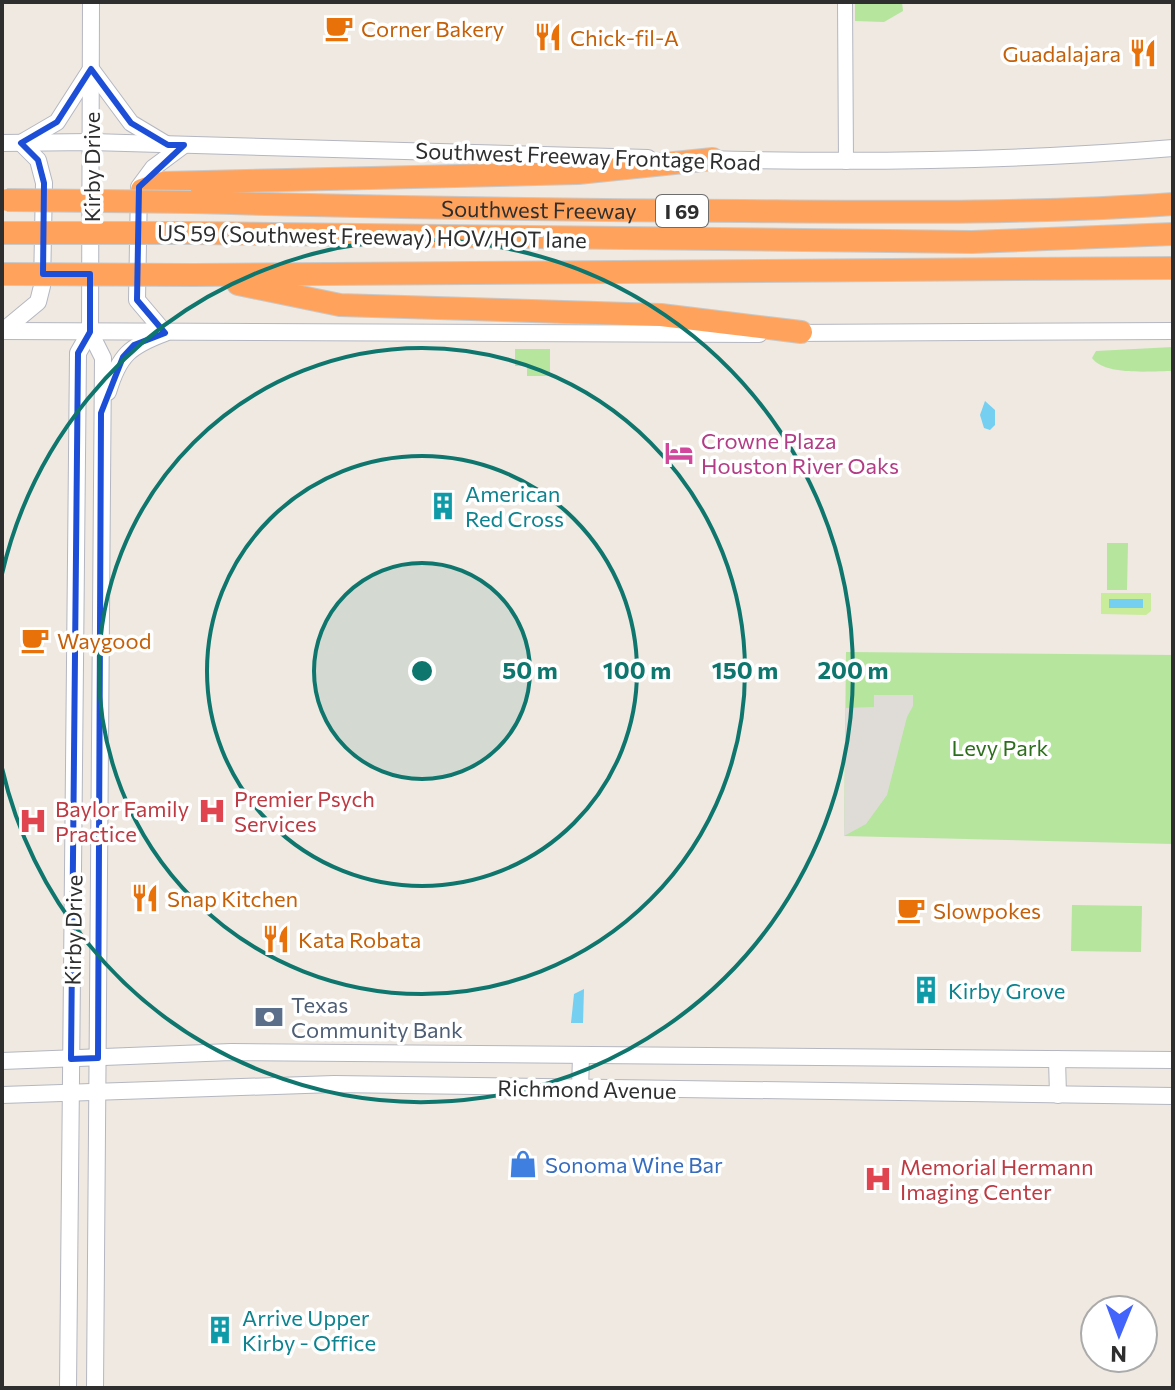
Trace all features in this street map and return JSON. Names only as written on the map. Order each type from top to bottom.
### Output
[{"type":"highway","points":[[190,192],[578,173],[713,159]]},
{"type":"highway","name":"Southwest Freeway","points":[[2,200],[111,202],[190,192],[449,209],[905,213],[1095,210],[1173,204]]},
{"type":"highway","name":"US 59 (Southwest Freeway) HOV/HOT lane","points":[[2,233],[943,242],[1173,234]]},
{"type":"highway","points":[[2,274],[1173,268]]},
{"type":"highway","points":[[194,275],[340,305],[661,315],[801,332]]},
{"type":"main road","name":"Kirby Drive","points":[[91,2],[90,332],[103,358],[95,1388]]},
{"type":"main road","points":[[3,331],[38,302],[42,286],[44,183],[38,160],[21,143],[57,122],[91,69],[131,123],[176,145],[139,187],[137,300],[165,333]]},
{"type":"main road","name":"Southwest Freeway Frontage Road","points":[[2,143],[91,142],[846,162],[1026,157],[1173,148]]},
{"type":"main road","points":[[3,331],[737,335],[801,332],[1173,331]]},
{"type":"main road","name":"Kirby Drive","points":[[68,1388],[78,353],[90,332]]},
{"type":"main road","points":[[101,413],[112,376],[123,357],[134,345],[165,333]]},
{"type":"main road","name":"Richmond Avenue","points":[[2,1061],[231,1052],[1173,1060]]},
{"type":"main road","points":[[580,1090],[581,1056]]},
{"type":"main road","points":[[1057,1059],[1058,1095]]},
{"type":"main road","name":"Richmond Avenue","points":[[2,1095],[334,1084],[580,1090],[1173,1096]]},
{"type":"street","points":[[845,2],[846,162]]},
{"type":"highlighted area","points":[[91,69],[131,123],[168,145],[184,145],[139,187],[137,300],[165,333],[134,345],[123,357],[101,413],[98,1058],[71,1059],[78,353],[90,332],[90,274],[43,274],[44,183],[38,160],[21,143],[57,122]]},
{"type":"green space","points":[[855,2],[902,2],[903,11],[884,22],[855,21]]},
{"type":"green space","points":[[1173,347],[1173,371],[1118,370],[1098,364],[1092,358],[1096,351]]},
{"type":"green space","points":[[515,349],[550,349],[550,376],[527,376],[527,366],[515,366]]},
{"type":"green space","points":[[1107,543],[1128,543],[1127,590],[1107,590]]},
{"type":"green space","points":[[1101,593],[1151,593],[1151,611],[1146,615],[1101,614]]},
{"type":"green space","name":"Levy Park","points":[[846,652],[1173,655],[1173,844],[844,836]]},
{"type":"green space","points":[[1072,905],[1142,906],[1141,952],[1071,951]]},
{"type":"shaded area","points":[[874,695],[913,695],[913,706],[907,717],[887,795],[866,824],[844,836],[846,708],[874,707]]},
{"type":"water","points":[[985,401],[995,410],[995,425],[990,430],[984,428],[980,415]]},
{"type":"water","points":[[1109,599],[1143,599],[1143,608],[1109,608]]},
{"type":"water","points":[[584,989],[583,1023],[571,1023],[574,994]]},
{"type":"place","name":"Corner Bakery","points":[[339,28]]},
{"type":"place","name":"Chick-fil-A","points":[[548,37]]},
{"type":"place","name":"Guadalajara","points":[[1143,53]]},
{"type":"place","name":"Crowne Plaza Houston River Oaks","points":[[679,453]]},
{"type":"place","name":"American Red Cross","points":[[443,506]]},
{"type":"place","name":"Waygood","points":[[35,640]]},
{"type":"place","name":"Premier Psych Services","points":[[212,811]]},
{"type":"place","name":"Baylor Family Practice","points":[[33,821]]},
{"type":"place","name":"Snap Kitchen","points":[[145,898]]},
{"type":"place","name":"Slowpokes","points":[[911,910]]},
{"type":"place","name":"Kata Robata","points":[[276,939]]},
{"type":"place","name":"Kirby Grove","points":[[926,990]]},
{"type":"place","name":"Texas Community Bank","points":[[269,1017]]},
{"type":"place","name":"Sonoma Wine Bar","points":[[523,1164]]},
{"type":"place","name":"Memorial Hermann Imaging Center","points":[[878,1179]]},
{"type":"place","name":"Arrive Upper Kirby - Office","points":[[220,1330]]}]
